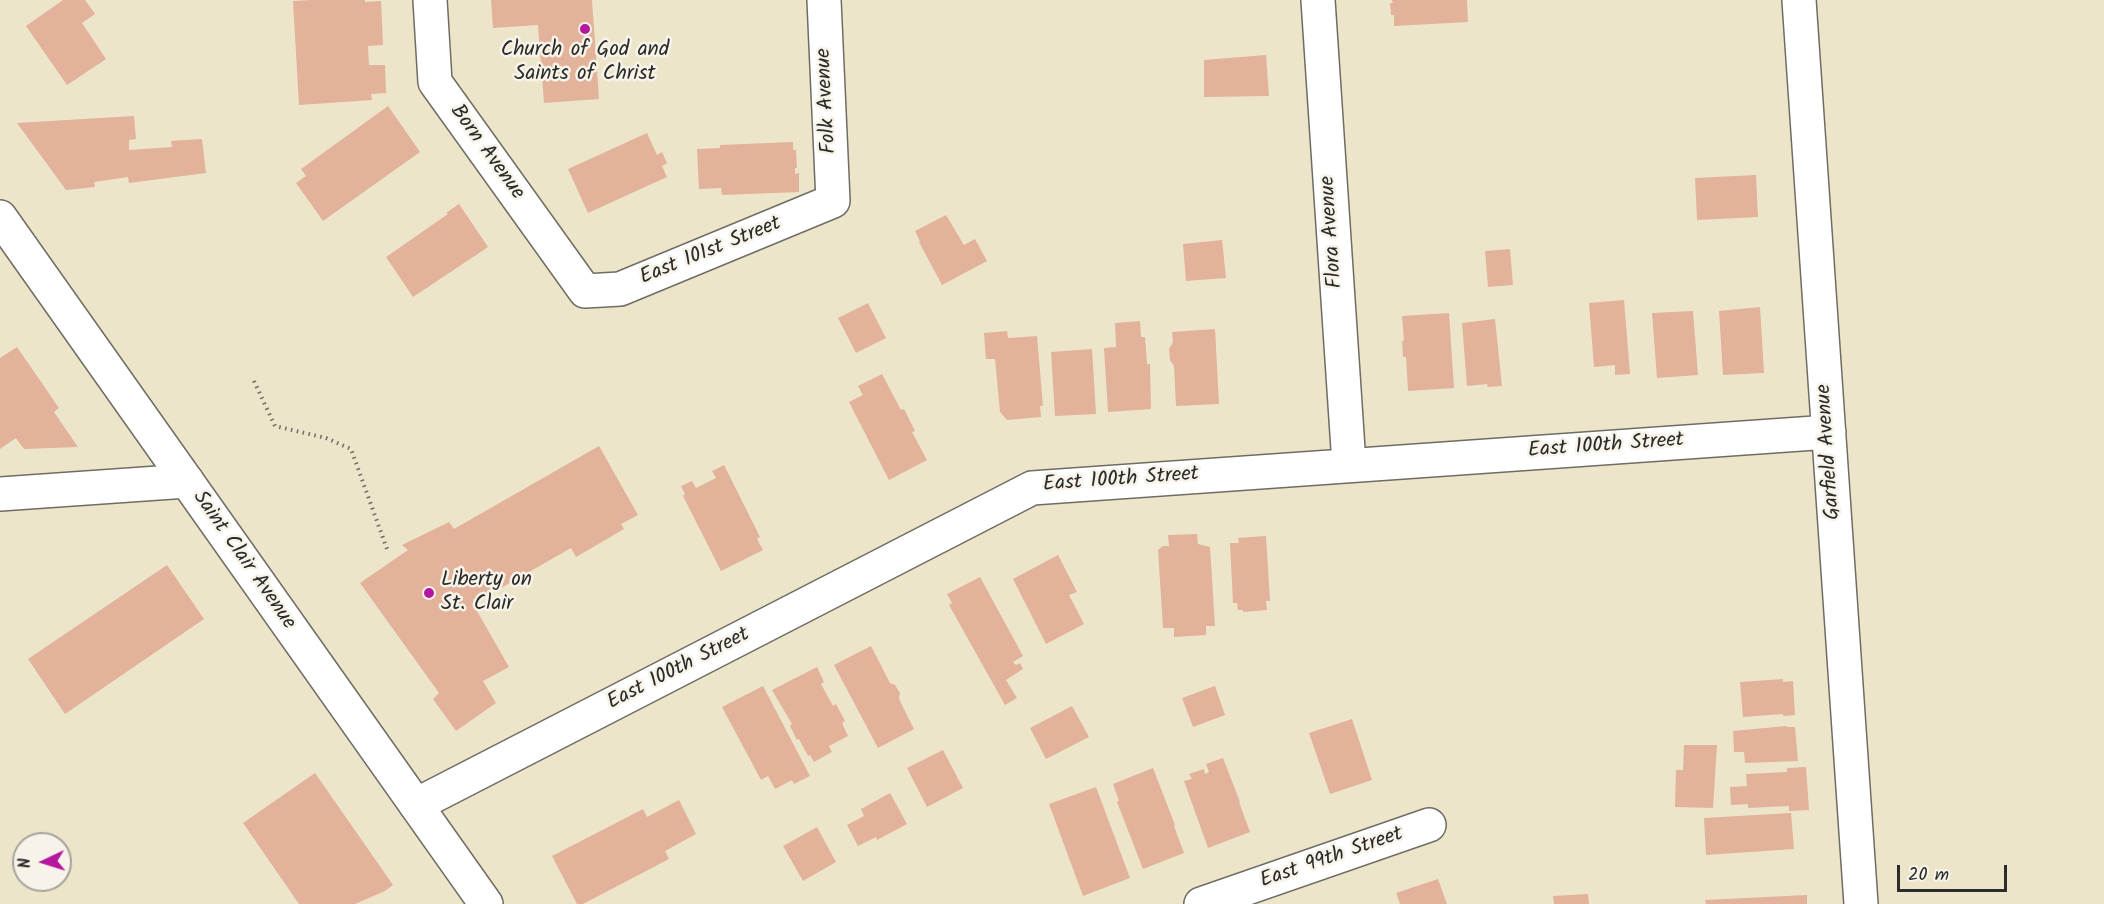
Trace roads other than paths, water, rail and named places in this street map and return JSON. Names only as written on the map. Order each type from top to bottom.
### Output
[{"type":"street","name":"Born Avenue","points":[[430,0],[435,82],[585,291]]},
{"type":"street","name":"Folk Avenue","points":[[824,0],[833,201]]},
{"type":"street","name":"Flora Avenue","points":[[1318,0],[1348,465]]},
{"type":"street","name":"Garfield Avenue","points":[[1799,0],[1861,904]]},
{"type":"street","name":"East 101st Street","points":[[585,291],[620,289],[833,201]]},
{"type":"street","name":"Saint Clair Avenue","points":[[0,217],[486,904]]},
{"type":"street","name":"East 100th Street","points":[[416,806],[1032,488],[1829,432]]},
{"type":"street","points":[[0,494],[187,481]]},
{"type":"street","name":"East 99th Street","points":[[1202,904],[1429,825]]},
{"type":"place","name":"Church of God and Saints of Christ","points":[[585,29]]},
{"type":"place","name":"Liberty on St. Clair","points":[[429,593]]}]
